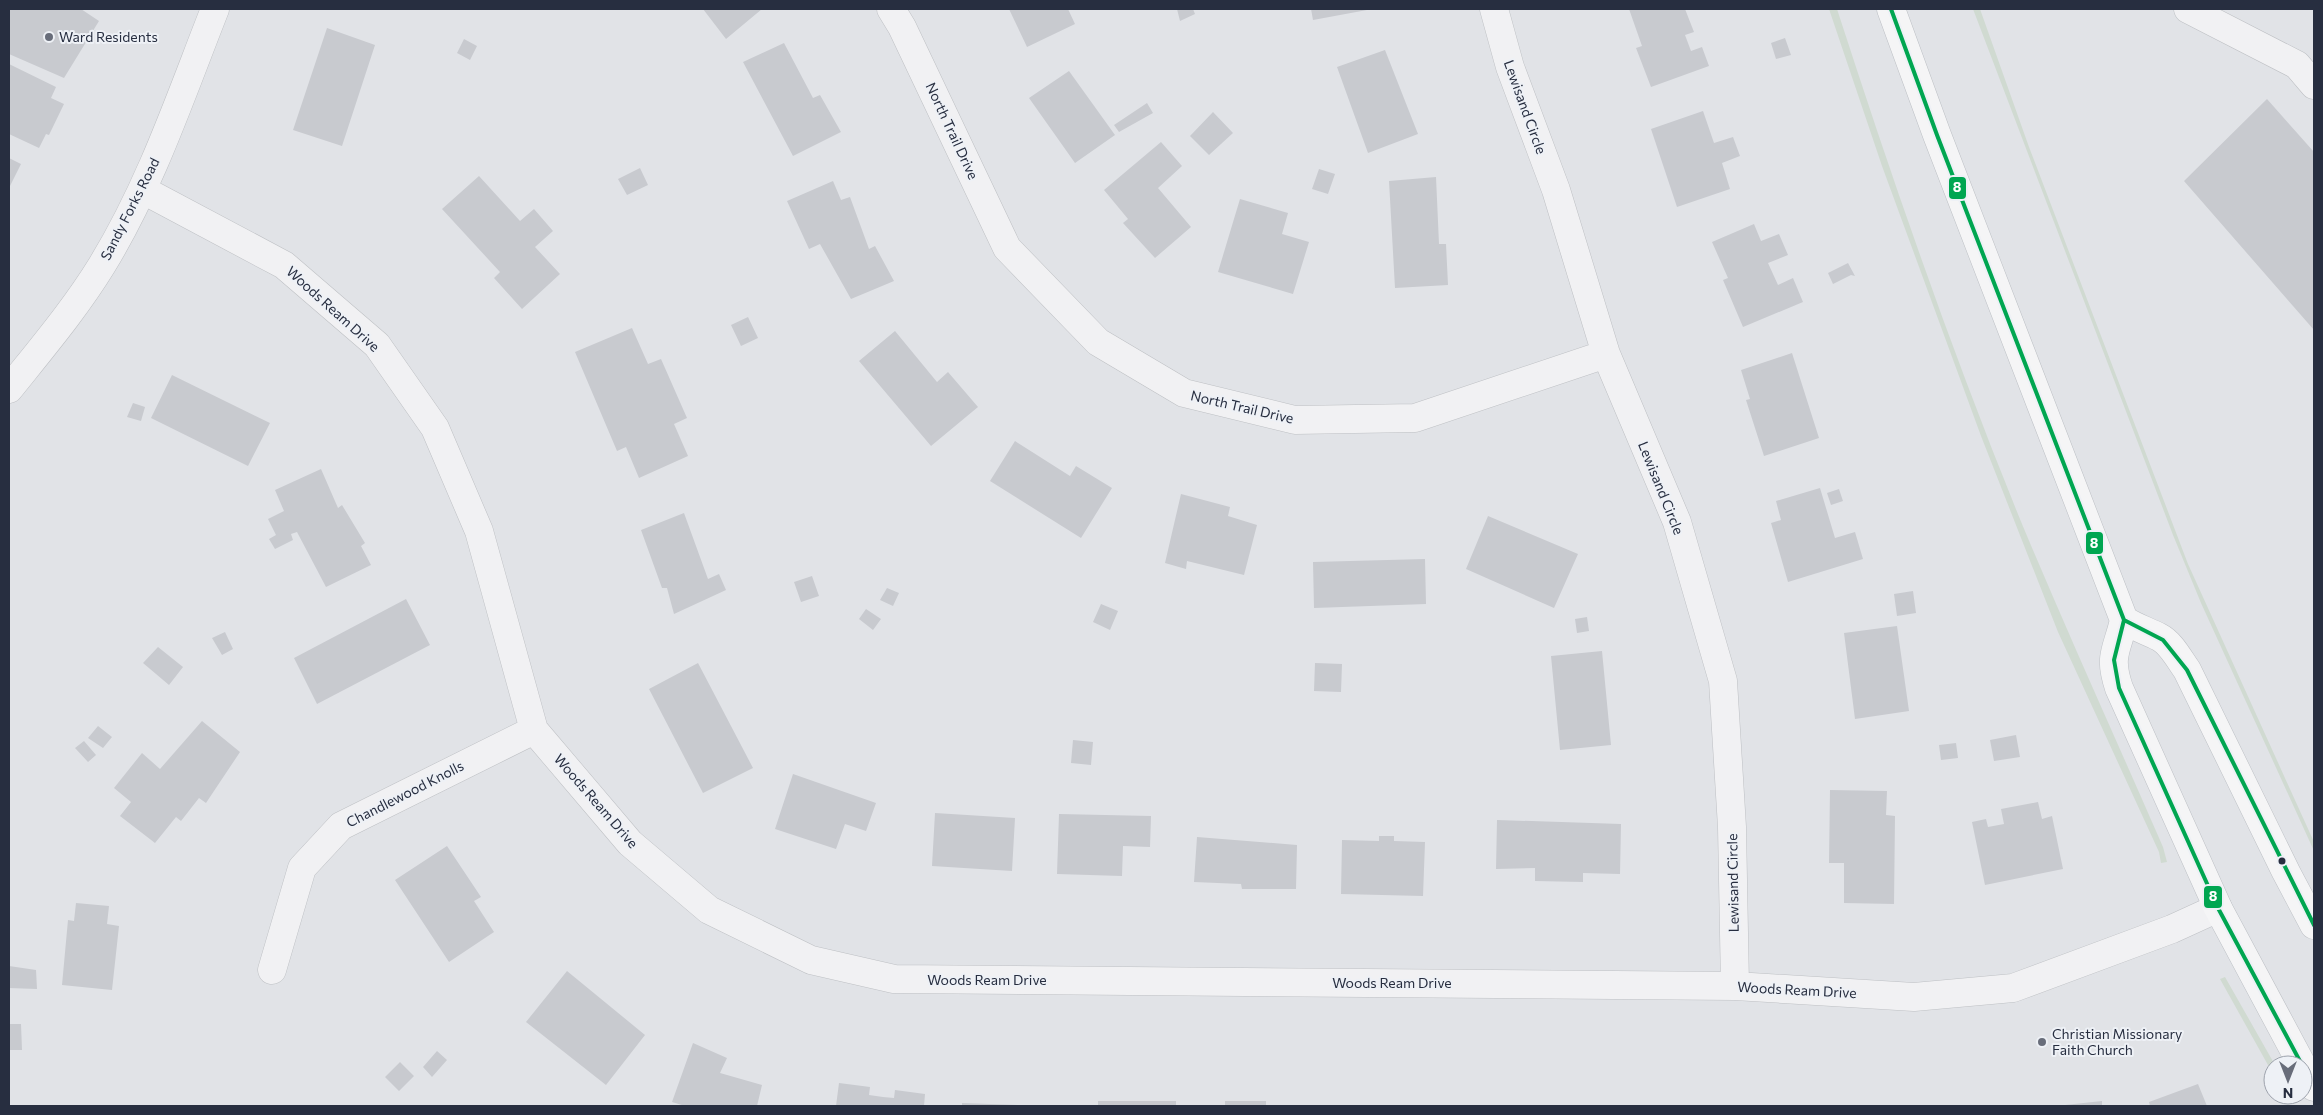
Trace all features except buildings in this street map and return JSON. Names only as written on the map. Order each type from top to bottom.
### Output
[{"type":"main road","points":[[1891,9],[1937,136],[2124,620],[2114,653],[2113,669],[2119,688],[2218,908],[2297,1055]]},
{"type":"main road","points":[[2124,620],[2142,631],[2160,638],[2174,652],[2187,670],[2314,926]]},
{"type":"street","name":"Sandy Forks Road","points":[[9,389],[58,328],[102,265],[143,190],[215,9]]},
{"type":"street","name":"North Trail Drive","points":[[891,9],[902,27],[1007,248],[1098,342],[1184,393],[1295,420],[1415,418],[1606,354]]},
{"type":"street","name":"Lewisand Circle","points":[[1494,9],[1510,68],[1556,190],[1606,354],[1677,522],[1723,681],[1732,827],[1735,986]]},
{"type":"street","points":[[2188,9],[2297,65],[2314,85]]},
{"type":"street","name":"Woods Ream Drive","points":[[143,190],[284,265],[377,345],[436,428],[479,531],[534,730],[630,843],[708,910],[811,960],[894,980],[1735,986],[1914,997],[2013,988],[2172,929],[2218,908]]},
{"type":"street","name":"Chandlewood Knolls","points":[[272,970],[302,868],[341,826],[534,730]]},
{"type":"shaded area","points":[[1829,9],[1837,9],[1925,268],[1972,397],[2022,524],[2163,847],[2167,862],[2161,863],[2159,852],[2058,632],[1981,436],[1882,166]]},
{"type":"shaded area","points":[[1973,9],[1980,9],[2029,147],[2188,564],[2314,842],[2314,851],[2201,603],[2173,535]]},
{"type":"shaded area","points":[[2225,977],[2269,1055],[2263,1056],[2220,979]]},
{"type":"transit line","name":"8","points":[[1891,9],[1937,135],[2124,620],[2114,660],[2119,688],[2218,908],[2297,1055]]},
{"type":"transit line","name":"8","points":[[2124,620],[2163,640],[2187,670],[2314,925]]},
{"type":"place","name":"Ward Residents","points":[[49,37]]},
{"type":"place","name":"Christian Missionary Faith Church","points":[[2042,1042]]}]
